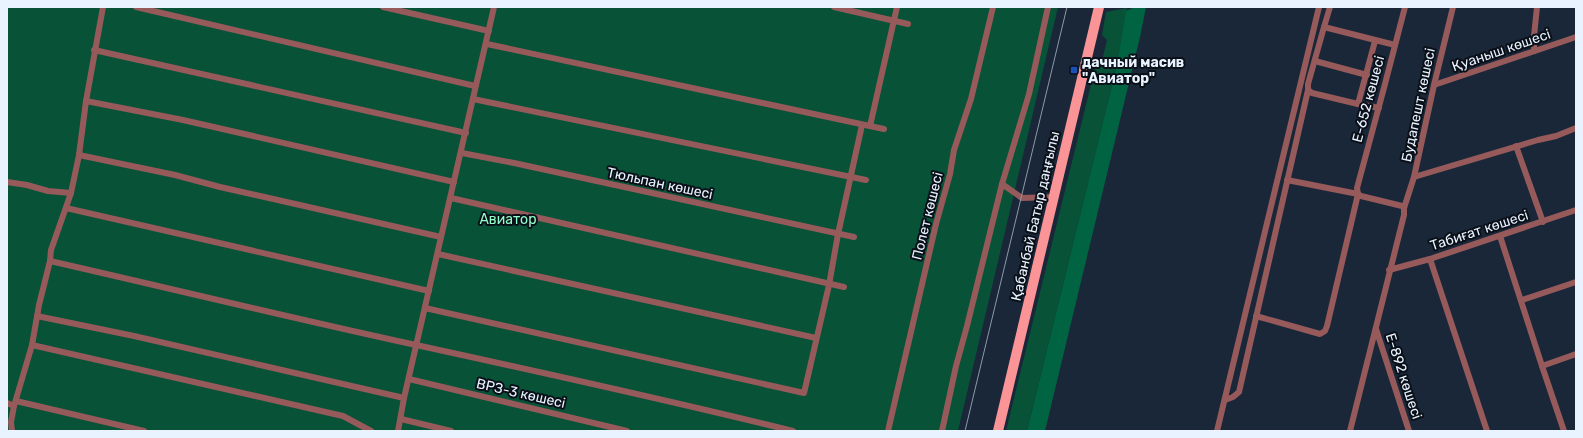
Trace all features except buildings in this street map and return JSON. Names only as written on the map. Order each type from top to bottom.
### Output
[{"type":"main road","name":"Қабанбай Батыр даңғылы","points":[[998,431],[1099,7]]},
{"type":"street","points":[[12,431],[11,422],[32,345],[51,250],[71,193],[79,155],[94,50],[103,7]]},
{"type":"street","points":[[136,7],[475,86]]},
{"type":"street","points":[[383,7],[489,31]]},
{"type":"street","points":[[398,431],[404,398],[462,153],[475,86],[494,7]]},
{"type":"street","points":[[834,7],[908,24]]},
{"type":"street","points":[[870,126],[897,7]]},
{"type":"street","name":"Полет көшесі","points":[[888,431],[936,224],[950,174],[954,150],[971,99],[993,7]]},
{"type":"street","points":[[942,431],[956,366],[1002,184],[1029,94],[1048,7]]},
{"type":"street","points":[[1217,431],[1319,7]]},
{"type":"street","points":[[1224,400],[1233,397],[1239,392],[1308,90],[1308,84],[1330,7]]},
{"type":"street","name":"Е-652 көшесі","points":[[1256,316],[1320,334],[1327,326],[1359,195],[1357,188],[1404,7]]},
{"type":"street","name":"Будапешт көшесі","points":[[1350,431],[1376,329],[1389,270],[1404,215],[1404,208],[1414,177],[1452,7]]},
{"type":"street","points":[[1534,51],[1537,7]]},
{"type":"street","points":[[1324,27],[1374,41],[1395,45]]},
{"type":"street","name":"Қуаныш көшесі","points":[[1434,85],[1576,37]]},
{"type":"street","points":[[1358,104],[1367,75],[1374,41]]},
{"type":"street","points":[[486,44],[884,129]]},
{"type":"street","points":[[94,50],[466,133]]},
{"type":"street","points":[[1315,61],[1367,75]]},
{"type":"street","points":[[1308,90],[1312,93],[1379,108]]},
{"type":"street","points":[[473,99],[866,180]]},
{"type":"street","points":[[86,101],[183,120],[454,182]]},
{"type":"street","points":[[425,308],[804,393],[829,285],[838,234],[862,125]]},
{"type":"street","points":[[1414,177],[1516,146],[1556,136],[1576,128]]},
{"type":"street","points":[[1516,146],[1543,222]]},
{"type":"street","name":"Тюльпан көшесі","points":[[462,153],[549,170],[838,234],[854,236]]},
{"type":"street","points":[[79,155],[266,196],[441,237]]},
{"type":"street","points":[[1287,180],[1359,195],[1404,208]]},
{"type":"street","points":[[7,182],[27,185],[48,191],[71,193]]},
{"type":"street","points":[[1002,184],[1022,198],[1053,197]]},
{"type":"street","points":[[451,198],[829,285],[844,287]]},
{"type":"street","points":[[66,208],[429,291]]},
{"type":"street","name":"Табиғат көшесі","points":[[1389,270],[1430,259],[1576,210]]},
{"type":"street","points":[[1500,236],[1564,431]]},
{"type":"street","points":[[438,254],[816,338]]},
{"type":"street","points":[[1430,259],[1487,431]]},
{"type":"street","points":[[50,261],[709,410],[793,431]]},
{"type":"street","points":[[1522,300],[1576,282]]},
{"type":"street","points":[[37,316],[134,336],[404,398]]},
{"type":"street","name":"Е-892 көшесі","points":[[1376,329],[1409,431]]},
{"type":"street","points":[[32,345],[343,416],[371,431]]},
{"type":"street","points":[[1542,366],[1576,354]]},
{"type":"street","name":"ВРЗ-3 көшесі","points":[[409,379],[627,431]]},
{"type":"street","points":[[7,403],[144,431]]},
{"type":"street","points":[[401,420],[451,431]]},
{"type":"green space","name":"Авиатор","points":[[7,7],[1058,7],[958,431],[7,431]]},
{"type":"green space","points":[[1135,7],[1146,7],[1140,37],[1045,431],[1027,431],[1116,69],[1126,11]]},
{"type":"green space","points":[[1127,8],[1116,69],[1027,431],[1006,431],[1096,64],[1101,65],[1107,40],[1102,35],[1106,12]]},
{"type":"tram line","points":[[965,431],[1067,7]]},
{"type":"place","name":"дачный масив \"Авиатор\"","points":[[1074,70]]}]
